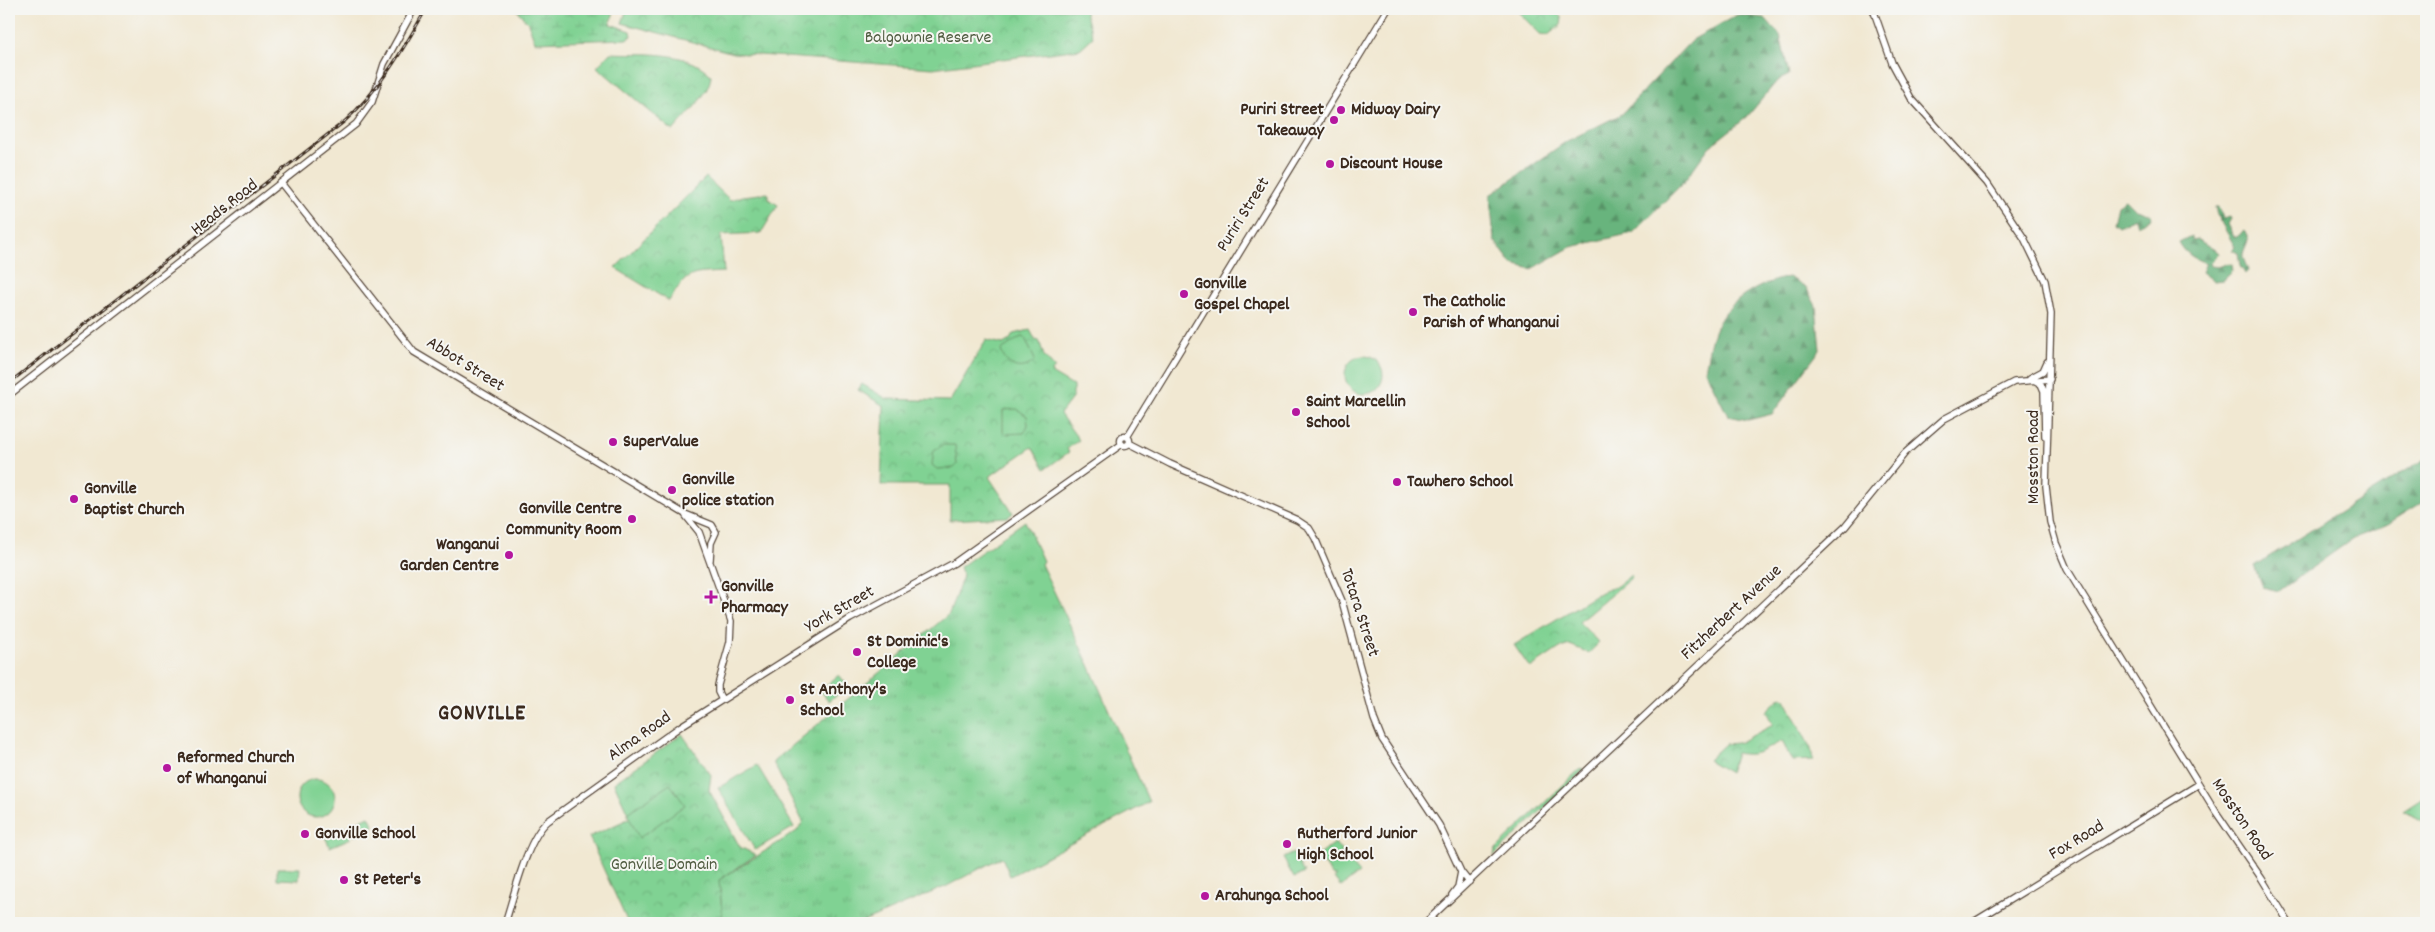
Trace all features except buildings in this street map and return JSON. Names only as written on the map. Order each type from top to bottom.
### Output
[{"type":"street","name":"Heads Road","points":[[9,395],[343,135],[367,112],[388,54],[414,9]]},
{"type":"street","name":"Puriri Street","points":[[1122,444],[1122,439],[1127,437],[1388,9]]},
{"type":"street","name":"Mosston Road","points":[[1873,9],[1892,63],[1911,98],[1940,133],[1970,162],[2007,210],[2024,238],[2045,281],[2051,314],[2046,486],[2050,522],[2056,543],[2068,569],[2199,784],[2289,923]]},
{"type":"street","name":"Abbot Street","points":[[281,183],[414,352],[685,514],[710,524]]},
{"type":"street","points":[[2028,380],[2046,368],[2051,314]]},
{"type":"street","name":"Fitzherbert Avenue","points":[[1425,923],[1845,527],[1900,459],[1918,440],[1944,419],[2014,382],[2050,379]]},
{"type":"street","points":[[2028,380],[2038,382],[2044,389],[2044,428],[2048,442]]},
{"type":"street","points":[[1122,444],[1129,443],[1130,439],[1127,437]]},
{"type":"street","name":"Totara Street","points":[[1129,443],[1170,464],[1297,520],[1311,531],[1346,611],[1379,732],[1439,826],[1461,872],[1469,882]]},
{"type":"street","name":"York Street","points":[[722,700],[850,619],[945,568],[975,549],[1122,444]]},
{"type":"street","name":"Abbot Street","points":[[685,514],[700,535]]},
{"type":"street","points":[[710,560],[712,540],[716,532],[710,524],[703,525],[700,535],[732,626],[730,642],[717,689],[722,700]]},
{"type":"street","points":[[700,535],[707,541],[712,540]]},
{"type":"street","name":"Alma Road","points":[[505,923],[532,844],[544,824],[674,730],[722,700]]},
{"type":"street","name":"Fox Road","points":[[1972,923],[2199,784]]},
{"type":"street","name":"Fitzherbert Avenue","points":[[1448,901],[1458,887],[1461,872]]},
{"type":"green space","points":[[615,9],[610,24],[631,31],[632,36],[626,39],[535,42],[528,23],[517,10]]},
{"type":"green space","name":"Balgownie Reserve","points":[[627,9],[1084,9],[1093,37],[1080,49],[933,68],[733,53],[622,23]]},
{"type":"green space","points":[[1515,9],[1551,9],[1562,17],[1561,25],[1548,35],[1540,34]]},
{"type":"green space","points":[[1737,15],[1765,18],[1780,35],[1789,75],[1777,81],[1747,117],[1709,147],[1683,183],[1633,233],[1571,247],[1532,269],[1512,264],[1494,240],[1490,195],[1567,141],[1622,114],[1692,40]]},
{"type":"green space","points":[[610,53],[677,57],[701,67],[711,75],[710,83],[702,98],[673,131],[597,67]]},
{"type":"green space","points":[[706,177],[730,200],[743,196],[768,193],[768,199],[778,205],[761,233],[721,235],[724,272],[691,276],[681,284],[669,301],[615,268]]},
{"type":"green space","points":[[2125,200],[2133,208],[2151,214],[2151,218],[2137,225],[2135,218],[2118,226],[2113,222],[2117,205]]},
{"type":"green space","points":[[2215,208],[2218,208],[2224,219],[2230,217],[2231,219],[2228,224],[2234,237],[2237,237],[2245,230],[2247,233],[2248,239],[2243,256],[2248,271],[2245,274],[2240,265],[2238,253],[2232,250],[2235,247]]},
{"type":"green space","points":[[2191,236],[2191,240],[2197,239],[2218,252],[2219,254],[2210,263],[2211,266],[2218,267],[2229,263],[2232,264],[2233,270],[2223,280],[2214,281],[2202,272],[2206,263],[2198,260],[2181,246],[2179,242]]},
{"type":"green space","points":[[1789,277],[1806,287],[1816,306],[1820,350],[1772,414],[1748,420],[1728,416],[1705,370],[1717,325],[1730,308],[1747,294],[1768,283]]},
{"type":"green space","points":[[1030,330],[1036,341],[1039,340],[1044,356],[1055,368],[1051,373],[1073,386],[1073,397],[1060,414],[1079,440],[1067,449],[1069,452],[1045,469],[1032,447],[989,477],[1013,513],[1008,517],[950,520],[950,485],[881,485],[884,406],[858,390],[862,384],[887,399],[950,401],[986,340],[1003,344],[1010,340],[1013,334]]},
{"type":"green space","points":[[1021,337],[1025,338],[1035,360],[1025,367],[1015,367],[1006,361],[1001,350]]},
{"type":"green space","points":[[1364,356],[1377,362],[1383,375],[1377,388],[1364,394],[1351,388],[1345,375],[1351,362]]},
{"type":"green space","points":[[1017,409],[1027,416],[1028,425],[1024,433],[1006,434],[1003,432],[1003,410]]},
{"type":"green space","points":[[943,445],[955,445],[957,465],[954,468],[937,469],[932,465],[934,450]]},
{"type":"green space","points":[[2426,458],[2426,500],[2381,528],[2354,538],[2279,591],[2262,587],[2254,566]]},
{"type":"green space","points":[[1025,521],[1043,561],[1041,564],[1089,665],[1149,802],[1010,876],[1002,857],[947,886],[861,923],[723,923],[719,880],[797,831],[803,822],[773,762],[949,614],[963,576],[960,567]]},
{"type":"green space","points":[[1631,575],[1632,577],[1579,622],[1599,643],[1589,653],[1570,645],[1560,648],[1530,668],[1514,645],[1601,592],[1617,586]]},
{"type":"green space","points":[[839,675],[848,686],[829,701],[820,690]]},
{"type":"green space","points":[[1781,697],[1785,699],[1811,749],[1813,760],[1792,761],[1782,741],[1755,753],[1736,753],[1730,773],[1708,760],[1725,744],[1738,743],[1773,725],[1766,711]]},
{"type":"green space","name":"Gonville Domain","points":[[682,734],[711,775],[709,790],[740,847],[756,855],[719,880],[723,923],[628,923],[589,837],[630,818],[614,783]]},
{"type":"green space","points":[[757,765],[794,827],[755,850],[718,788]]},
{"type":"green space","points":[[1581,768],[1584,770],[1494,856],[1495,850]]},
{"type":"green space","points":[[316,779],[329,785],[335,798],[329,811],[316,817],[303,811],[297,798],[303,785]]},
{"type":"green space","points":[[670,784],[685,805],[639,838],[627,813]]},
{"type":"green space","points":[[2426,796],[2426,823],[2403,811]]},
{"type":"green space","points":[[369,816],[374,826],[368,832],[354,836],[349,827],[346,829],[351,838],[330,847],[325,837]]},
{"type":"green space","points":[[1335,843],[1342,852],[1340,853],[1343,853],[1350,862],[1349,864],[1352,864],[1359,873],[1341,887],[1334,878],[1336,876],[1333,876],[1326,867],[1326,864],[1324,865],[1317,856]]},
{"type":"green space","points":[[1293,853],[1304,873],[1294,878],[1283,858]]},
{"type":"green space","points":[[277,868],[300,868],[299,880],[277,879]]},
{"type":"railway","points":[[9,383],[345,121],[358,109],[380,82],[426,9]]},
{"type":"place","name":"Midway Dairy","points":[[1341,110]]},
{"type":"place","name":"Puriri Street Takeaway","points":[[1334,120]]},
{"type":"place","name":"Discount House","points":[[1330,164]]},
{"type":"place","name":"Gonville Gospel Chapel","points":[[1184,294]]},
{"type":"place","name":"The Catholic Parish of Whanganui","points":[[1413,312]]},
{"type":"place","name":"Saint Marcellin School","points":[[1296,412]]},
{"type":"place","name":"SuperValue","points":[[613,442]]},
{"type":"place","name":"Tawhero School","points":[[1397,482]]},
{"type":"place","name":"Gonville police station","points":[[672,490]]},
{"type":"place","name":"Gonville Baptist Church","points":[[74,499]]},
{"type":"place","name":"Gonville Centre Community Room","points":[[632,519]]},
{"type":"place","name":"Wanganui Garden Centre","points":[[509,555]]},
{"type":"place","name":"Gonville Pharmacy","points":[[711,597]]},
{"type":"place","name":"St Dominic's College","points":[[857,652]]},
{"type":"place","name":"St Anthony's School","points":[[790,700]]},
{"type":"place","name":"Reformed Church of Whanganui","points":[[167,768]]},
{"type":"place","name":"Gonville School","points":[[305,834]]},
{"type":"place","name":"Rutherford Junior High School","points":[[1287,844]]},
{"type":"place","name":"St Peter's","points":[[344,880]]},
{"type":"place","name":"Arahunga School","points":[[1205,896]]},
{"type":"district","name":"GONVILLE","points":[[482,714]]}]
